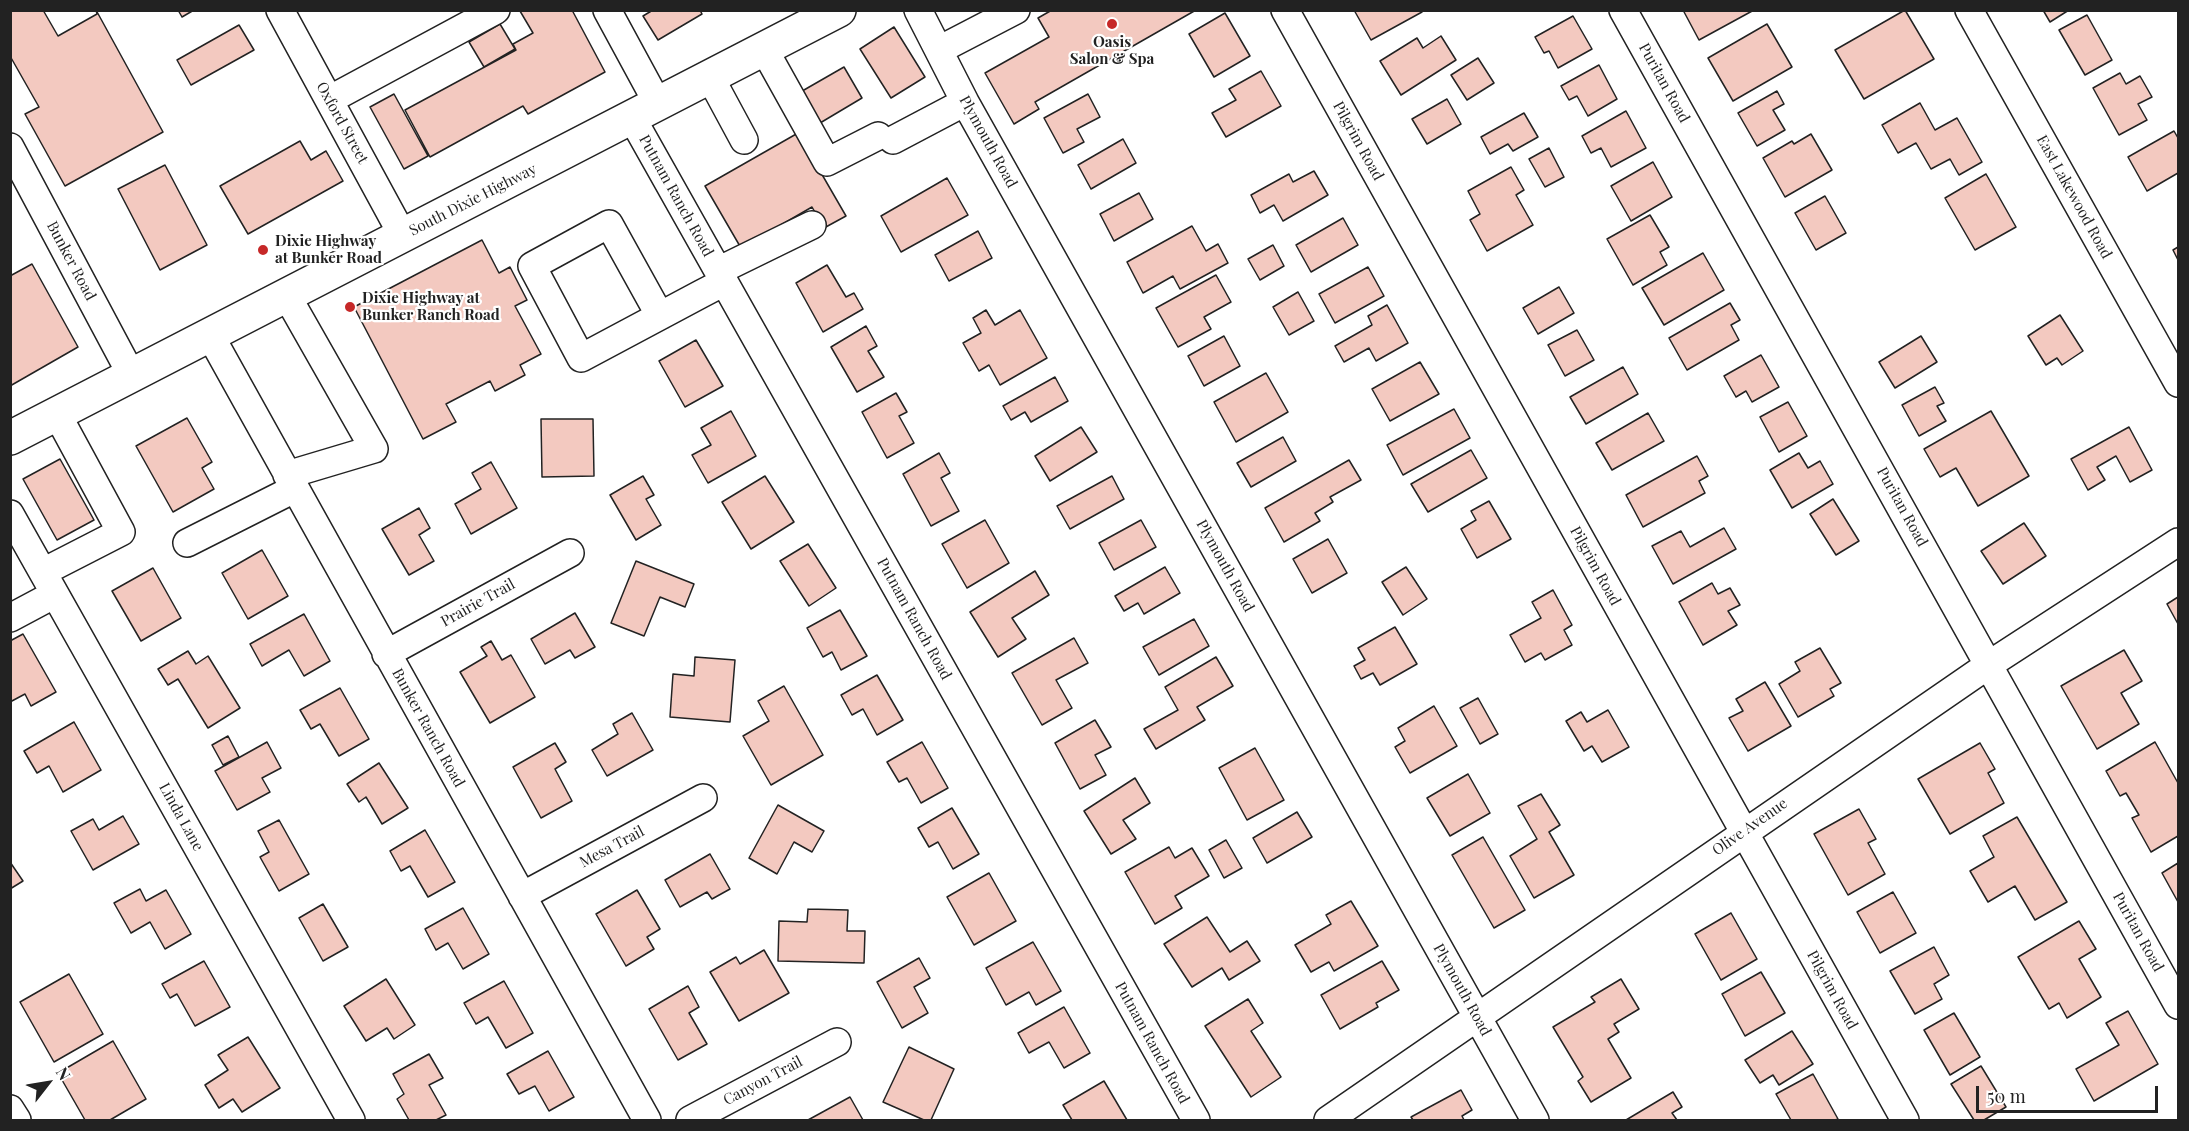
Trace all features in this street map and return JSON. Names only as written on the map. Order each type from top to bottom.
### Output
[{"type":"main road","name":"South Dixie Highway","points":[[10,438],[764,49],[800,19],[839,10]]},
{"type":"street","name":"Oxford Street","points":[[280,10],[403,236]]},
{"type":"street","points":[[329,100],[496,10]]},
{"type":"street","name":"Putnam Ranch Road","points":[[607,10],[645,111],[721,276],[1196,1120]]},
{"type":"street","name":"Plymouth Road","points":[[918,10],[965,102],[1535,1120]]},
{"type":"street","points":[[939,50],[1016,10]]},
{"type":"street","name":"Pilgrim Road","points":[[1285,10],[1905,1120]]},
{"type":"street","name":"Puritan Road","points":[[1623,10],[1990,664],[2178,1005]]},
{"type":"street","name":"East Lakewood Road","points":[[1969,10],[2178,383]]},
{"type":"street","points":[[764,49],[827,162],[965,102]]},
{"type":"street","points":[[710,77],[744,140]]},
{"type":"street","name":"Bunker Road","points":[[10,147],[17,176],[132,376]]},
{"type":"street","points":[[660,316],[609,224],[532,266],[581,358],[660,316],[721,276],[812,225]]},
{"type":"street","points":[[187,543],[291,482],[374,450],[287,296]]},
{"type":"street","name":"Bunker Ranch Road","points":[[210,335],[647,1120]]},
{"type":"street","points":[[10,618],[49,583],[121,532],[57,414]]},
{"type":"street","name":"Linda Lane","points":[[10,514],[351,1120]]},
{"type":"street","name":"Olive Avenue","points":[[1328,1120],[1990,664],[2178,542]]},
{"type":"street","name":"Prairie Trail","points":[[386,654],[570,553]]},
{"type":"street","name":"Mesa Trail","points":[[522,896],[703,798]]},
{"type":"street","name":"Canyon Trail","points":[[690,1120],[837,1042]]},
{"type":"street","points":[[10,1109],[17,1120]]},
{"type":"building","points":[[10,10],[43,10],[58,36],[97,14],[96,10],[163,132],[65,186],[25,114],[39,107],[10,56]]},
{"type":"building","points":[[178,10],[194,10],[182,17]]},
{"type":"building","points":[[572,10],[605,72],[528,114],[523,106],[430,157],[405,110],[516,50],[513,44],[533,33],[520,11]]},
{"type":"building","points":[[653,10],[700,10],[702,14],[658,40],[643,16]]},
{"type":"building","points":[[1052,10],[1196,10],[1035,102],[1039,109],[1014,124],[985,73],[1049,37],[1038,18]]},
{"type":"building","points":[[1354,10],[1421,10],[1422,12],[1371,40]]},
{"type":"building","points":[[1683,10],[1754,10],[1699,40]]},
{"type":"building","points":[[1905,10],[1934,59],[1864,99],[1835,50]]},
{"type":"building","points":[[2043,10],[2069,10],[2050,22]]},
{"type":"building","points":[[1225,13],[1250,56],[1214,77],[1189,34]]},
{"type":"building","points":[[2087,15],[2112,60],[2085,75],[2059,30]]},
{"type":"building","points":[[1573,16],[1592,49],[1558,68],[1549,51],[1544,53],[1535,37]]},
{"type":"building","points":[[500,24],[515,49],[484,67],[469,42]]},
{"type":"building","points":[[1767,24],[1792,67],[1733,101],[1708,58]]},
{"type":"building","points":[[239,25],[254,50],[191,85],[177,60]]},
{"type":"building","points":[[894,27],[925,77],[891,98],[860,49]]},
{"type":"building","points":[[1441,36],[1456,60],[1401,95],[1380,61],[1417,38],[1423,48]]},
{"type":"building","points":[[1478,58],[1494,83],[1467,100],[1451,75]]},
{"type":"building","points":[[1599,65],[1617,99],[1588,116],[1577,96],[1569,100],[1561,86]]},
{"type":"building","points":[[844,67],[862,98],[815,126],[797,94]]},
{"type":"building","points":[[1261,71],[1281,106],[1226,137],[1212,113],[1236,100],[1229,89]]},
{"type":"building","points":[[2120,73],[2126,84],[2140,76],[2152,97],[2138,104],[2147,120],[2119,135],[2093,88]]},
{"type":"building","points":[[1777,91],[1784,104],[1773,110],[1785,130],[1757,146],[1738,113]]},
{"type":"building","points":[[394,94],[428,156],[404,169],[370,107]]},
{"type":"building","points":[[1088,94],[1100,117],[1077,129],[1084,142],[1063,153],[1044,118]]},
{"type":"building","points":[[1447,99],[1461,124],[1427,144],[1412,119]]},
{"type":"building","points":[[1920,103],[1935,130],[1957,118],[1982,162],[1959,175],[1950,159],[1931,169],[1916,143],[1898,153],[1882,125]]},
{"type":"building","points":[[1626,111],[1646,148],[1611,167],[1601,148],[1591,153],[1582,136]]},
{"type":"building","points":[[1524,113],[1538,137],[1513,151],[1508,144],[1490,154],[1481,137]]},
{"type":"building","points":[[2174,131],[2178,138],[2178,173],[2147,191],[2128,157]]},
{"type":"building","points":[[798,133],[846,216],[824,228],[812,207],[741,248],[705,186]]},
{"type":"building","points":[[1811,134],[1832,170],[1785,197],[1763,158],[1792,141],[1794,144]]},
{"type":"building","points":[[1123,139],[1136,163],[1091,189],[1078,165]]},
{"type":"building","points":[[300,141],[311,160],[326,151],[343,181],[248,234],[220,186]]},
{"type":"building","points":[[1549,148],[1564,177],[1545,187],[1529,159]]},
{"type":"building","points":[[1653,162],[1672,197],[1631,221],[1611,186]]},
{"type":"building","points":[[165,165],[207,245],[160,270],[118,189]]},
{"type":"building","points":[[1511,167],[1524,190],[1516,195],[1533,225],[1487,251],[1470,220],[1480,214],[1468,191]]},
{"type":"building","points":[[1314,171],[1328,195],[1283,221],[1274,205],[1260,213],[1251,195],[1289,174],[1293,182]]},
{"type":"building","points":[[1986,174],[2016,227],[1975,250],[1945,198]]},
{"type":"building","points":[[947,178],[968,215],[901,252],[881,216]]},
{"type":"building","points":[[1139,193],[1153,219],[1114,241],[1100,214]]},
{"type":"building","points":[[1825,196],[1846,233],[1816,250],[1795,213]]},
{"type":"building","points":[[1650,215],[1669,247],[1660,252],[1667,265],[1633,285],[1607,239]]},
{"type":"building","points":[[1343,218],[1358,245],[1311,272],[1296,245]]},
{"type":"building","points":[[1192,226],[1206,251],[1218,244],[1228,263],[1180,289],[1173,276],[1143,293],[1127,262]]},
{"type":"building","points":[[978,231],[992,258],[949,281],[935,255]]},
{"type":"building","points":[[482,240],[499,273],[510,267],[527,300],[515,306],[541,354],[520,365],[525,375],[495,391],[490,381],[446,404],[456,422],[423,439],[354,307]]},
{"type":"building","points":[[1273,245],[1284,266],[1260,280],[1248,259]]},
{"type":"building","points":[[2178,247],[2178,260],[2173,250]]},
{"type":"building","points":[[1703,253],[1724,290],[1664,325],[1642,288]]},
{"type":"building","points":[[32,264],[78,347],[10,386],[10,276]]},
{"type":"building","points":[[827,265],[846,297],[854,293],[863,309],[823,332],[796,283]]},
{"type":"building","points":[[1368,267],[1384,296],[1335,323],[1319,294]]},
{"type":"building","points":[[1216,275],[1231,302],[1204,317],[1211,329],[1178,347],[1156,308]]},
{"type":"building","points":[[1559,287],[1574,313],[1538,334],[1523,308]]},
{"type":"building","points":[[1298,292],[1314,321],[1289,335],[1273,307]]},
{"type":"building","points":[[1730,303],[1740,320],[1731,325],[1739,340],[1687,370],[1669,338]]},
{"type":"building","points":[[1387,305],[1408,343],[1376,361],[1369,348],[1344,362],[1335,346],[1372,325],[1368,316]]},
{"type":"building","points":[[986,310],[995,325],[1020,310],[1047,358],[1000,385],[989,365],[979,371],[963,343],[981,333],[973,318]]},
{"type":"building","points":[[2060,315],[2083,351],[2062,365],[2057,358],[2046,365],[2028,336]]},
{"type":"building","points":[[866,326],[877,346],[868,351],[884,377],[857,392],[831,347]]},
{"type":"building","points":[[1577,330],[1594,360],[1565,376],[1548,345]]},
{"type":"building","points":[[1224,336],[1240,366],[1204,386],[1188,356]]},
{"type":"building","points":[[1921,336],[1937,362],[1895,388],[1879,362]]},
{"type":"building","points":[[696,340],[723,386],[685,407],[659,361]]},
{"type":"building","points":[[1761,355],[1779,387],[1752,402],[1746,391],[1736,397],[1724,376]]},
{"type":"building","points":[[1420,362],[1439,394],[1390,421],[1372,389]]},
{"type":"building","points":[[1623,367],[1638,394],[1586,424],[1570,397]]},
{"type":"building","points":[[1266,373],[1288,412],[1236,442],[1214,402]]},
{"type":"building","points":[[1055,377],[1068,401],[1031,422],[1025,412],[1011,420],[1003,406]]},
{"type":"building","points":[[1935,387],[1944,403],[1937,406],[1946,421],[1919,436],[1902,405]]},
{"type":"building","points":[[896,393],[907,412],[899,416],[914,443],[887,458],[862,412]]},
{"type":"building","points":[[1788,402],[1807,436],[1779,452],[1760,417]]},
{"type":"building","points":[[1454,409],[1470,438],[1403,475],[1387,445]]},
{"type":"building","points":[[731,411],[756,456],[708,483],[692,455],[711,445],[701,428]]},
{"type":"building","points":[[1991,411],[2029,476],[1978,506],[1956,468],[1940,477],[1924,449]]},
{"type":"building","points":[[1648,413],[1664,441],[1612,470],[1596,443]]},
{"type":"building","points":[[187,418],[212,462],[202,468],[214,489],[173,512],[136,446]]},
{"type":"building","points":[[541,419],[593,419],[594,476],[542,477]]},
{"type":"building","points":[[1081,427],[1097,452],[1050,481],[1035,456]]},
{"type":"building","points":[[2129,427],[2152,470],[2130,482],[2116,456],[2097,467],[2105,480],[2088,490],[2071,459]]},
{"type":"building","points":[[1283,437],[1296,461],[1251,487],[1237,463]]},
{"type":"building","points":[[1471,450],[1487,478],[1428,512],[1411,484]]},
{"type":"building","points":[[939,453],[950,473],[941,478],[959,511],[931,526],[903,474]]},
{"type":"building","points":[[1799,453],[1808,468],[1820,461],[1833,484],[1792,508],[1770,470]]},
{"type":"building","points":[[1697,456],[1708,476],[1699,481],[1705,493],[1643,527],[1626,495]]},
{"type":"building","points":[[60,459],[94,520],[57,540],[23,479]]},
{"type":"building","points":[[1349,460],[1361,480],[1330,497],[1333,502],[1315,513],[1320,521],[1284,542],[1265,508]]},
{"type":"building","points":[[491,462],[517,508],[471,534],[455,504],[481,489],[472,473]]},
{"type":"building","points":[[643,476],[654,495],[646,499],[661,525],[636,540],[610,495]]},
{"type":"building","points":[[765,476],[794,522],[751,549],[722,502]]},
{"type":"building","points":[[1112,476],[1124,499],[1070,529],[1057,506]]},
{"type":"building","points":[[1833,499],[1859,541],[1836,555],[1810,514]]},
{"type":"building","points":[[1489,501],[1511,539],[1477,558],[1461,529],[1476,520],[1471,511]]},
{"type":"building","points":[[419,508],[430,528],[419,535],[434,561],[409,575],[382,529]]},
{"type":"building","points":[[985,520],[1009,563],[967,588],[942,544]]},
{"type":"building","points":[[1141,520],[1156,547],[1114,570],[1099,543]]},
{"type":"building","points":[[2024,523],[2046,556],[2003,584],[1981,551]]},
{"type":"building","points":[[1724,528],[1736,549],[1673,584],[1652,546],[1681,531],[1690,547]]},
{"type":"building","points":[[1328,539],[1347,573],[1312,593],[1293,559]]},
{"type":"building","points":[[808,544],[836,588],[809,606],[780,561]]},
{"type":"building","points":[[262,550],[288,596],[248,619],[222,573]]},
{"type":"building","points":[[636,561],[694,584],[685,607],[660,597],[644,636],[611,623]]},
{"type":"building","points":[[1165,567],[1180,593],[1144,614],[1138,603],[1124,611],[1115,596]]},
{"type":"building","points":[[1406,567],[1427,599],[1403,615],[1382,582]]},
{"type":"building","points":[[153,568],[181,618],[141,641],[112,591]]},
{"type":"building","points":[[1035,571],[1049,595],[1012,618],[1026,639],[998,657],[970,612]]},
{"type":"building","points":[[1712,583],[1718,594],[1730,588],[1740,605],[1728,611],[1737,625],[1703,645],[1679,602]]},
{"type":"building","points":[[1553,590],[1572,625],[1564,630],[1572,645],[1545,660],[1541,653],[1525,662],[1510,635],[1541,618],[1532,602]]},
{"type":"building","points":[[2178,597],[2178,624],[2167,604]]},
{"type":"building","points":[[840,610],[867,656],[841,670],[832,652],[823,657],[807,628]]},
{"type":"building","points":[[575,613],[595,647],[575,658],[570,650],[545,664],[531,639]]},
{"type":"building","points":[[304,614],[330,661],[304,676],[289,650],[262,666],[250,644]]},
{"type":"building","points":[[1194,619],[1209,646],[1159,675],[1143,647]]},
{"type":"building","points":[[1395,627],[1417,664],[1380,685],[1373,673],[1361,679],[1354,666],[1365,660],[1358,648]]},
{"type":"building","points":[[23,634],[56,692],[31,706],[25,694],[10,702],[10,641]]},
{"type":"building","points":[[1074,638],[1088,663],[1056,680],[1072,708],[1042,725],[1012,673]]},
{"type":"building","points":[[491,641],[502,660],[511,655],[535,697],[490,723],[460,672],[487,656],[481,647]]},
{"type":"building","points":[[1820,648],[1841,683],[1830,689],[1834,696],[1798,717],[1779,684],[1800,671],[1795,662]]},
{"type":"building","points":[[2124,650],[2142,681],[2121,693],[2139,724],[2097,749],[2061,686]]},
{"type":"building","points":[[188,651],[196,664],[208,656],[240,708],[208,728],[178,679],[168,685],[158,669]]},
{"type":"building","points":[[695,657],[735,660],[730,722],[670,717],[673,674],[694,676]]},
{"type":"building","points":[[1216,657],[1233,686],[1197,707],[1205,720],[1156,749],[1144,729],[1178,710],[1165,687]]},
{"type":"building","points":[[877,675],[903,720],[877,735],[863,709],[852,715],[841,695]]},
{"type":"building","points":[[1765,682],[1791,726],[1748,751],[1729,718],[1743,711],[1736,699]]},
{"type":"building","points":[[784,686],[823,755],[771,785],[743,736],[769,721],[758,701]]},
{"type":"building","points":[[340,688],[369,739],[339,756],[320,724],[311,729],[300,710]]},
{"type":"building","points":[[1478,698],[1498,734],[1480,744],[1460,708]]},
{"type":"building","points":[[1434,706],[1457,746],[1410,773],[1395,747],[1405,741],[1398,728]]},
{"type":"building","points":[[1608,710],[1629,747],[1602,762],[1592,746],[1584,751],[1566,721],[1581,712],[1587,722]]},
{"type":"building","points":[[632,713],[653,750],[607,776],[592,750],[618,734],[613,724]]},
{"type":"building","points":[[1095,720],[1111,747],[1095,755],[1106,775],[1080,789],[1055,743]]},
{"type":"building","points":[[74,722],[101,770],[63,792],[49,766],[37,773],[24,751]]},
{"type":"building","points":[[228,736],[239,757],[223,765],[212,745]]},
{"type":"building","points":[[267,742],[281,768],[262,778],[270,792],[237,810],[215,771]]},
{"type":"building","points":[[922,742],[948,788],[921,803],[907,778],[899,782],[887,762]]},
{"type":"building","points":[[2155,742],[2178,783],[2178,836],[2151,852],[2132,818],[2139,815],[2126,793],[2120,796],[2106,771]]},
{"type":"building","points":[[555,743],[566,762],[555,769],[572,801],[541,818],[513,767]]},
{"type":"building","points":[[1980,743],[1995,769],[1988,773],[2004,803],[1950,834],[1918,779]]},
{"type":"building","points":[[1255,748],[1284,800],[1247,820],[1219,768]]},
{"type":"building","points":[[379,763],[408,808],[382,824],[366,797],[359,802],[347,784]]},
{"type":"building","points":[[1468,774],[1490,813],[1450,836],[1427,798]]},
{"type":"building","points":[[1135,778],[1150,803],[1123,820],[1136,839],[1111,854],[1084,811]]},
{"type":"building","points":[[1541,794],[1560,825],[1549,832],[1574,875],[1534,898],[1510,856],[1537,839],[1518,806]]},
{"type":"building","points":[[778,805],[824,831],[812,852],[794,842],[777,874],[749,858]]},
{"type":"building","points":[[952,808],[979,854],[953,869],[938,842],[929,847],[918,828]]},
{"type":"building","points":[[1859,809],[1876,839],[1868,843],[1885,874],[1848,895],[1814,834]]},
{"type":"building","points":[[1297,812],[1312,837],[1267,863],[1253,838]]},
{"type":"building","points":[[123,816],[139,844],[93,870],[71,831],[93,819],[99,830]]},
{"type":"building","points":[[2017,817],[2067,902],[2035,920],[2015,886],[1988,902],[1970,871],[1994,857],[1983,836]]},
{"type":"building","points":[[279,820],[309,874],[279,891],[260,857],[269,852],[258,831]]},
{"type":"building","points":[[425,830],[455,882],[428,897],[410,866],[401,871],[390,851]]},
{"type":"building","points":[[1483,837],[1525,910],[1494,928],[1452,855]]},
{"type":"building","points":[[1226,840],[1242,868],[1224,878],[1209,850]]},
{"type":"building","points":[[1169,847],[1175,858],[1192,848],[1209,876],[1175,896],[1182,908],[1155,924],[1125,872]]},
{"type":"building","points":[[710,854],[730,889],[712,899],[707,892],[680,907],[665,880]]},
{"type":"building","points":[[10,862],[23,881],[10,889]]},
{"type":"building","points":[[2178,863],[2178,902],[2162,873]]},
{"type":"building","points":[[989,873],[1016,921],[974,945],[947,897]]},
{"type":"building","points":[[140,889],[146,901],[166,890],[191,934],[165,949],[150,922],[131,933],[114,903]]},
{"type":"building","points":[[637,890],[660,929],[647,937],[654,949],[626,966],[596,914]]},
{"type":"building","points":[[1893,892],[1916,933],[1880,953],[1857,912]]},
{"type":"building","points":[[1351,901],[1378,946],[1334,971],[1329,962],[1311,972],[1295,945],[1331,924],[1326,915]]},
{"type":"building","points":[[323,904],[348,947],[323,961],[299,918]]},
{"type":"building","points":[[463,908],[489,954],[463,969],[448,943],[436,950],[425,929]]},
{"type":"building","points":[[808,909],[848,910],[847,931],[865,931],[864,963],[778,961],[779,921],[807,922]]},
{"type":"building","points":[[1731,913],[1757,959],[1721,980],[1695,934]]},
{"type":"building","points":[[1207,917],[1230,952],[1247,941],[1260,961],[1229,980],[1222,968],[1192,987],[1164,944]]},
{"type":"building","points":[[2079,921],[2096,949],[2079,959],[2101,997],[2067,1018],[2059,1003],[2049,1009],[2018,957]]},
{"type":"building","points":[[1033,942],[1061,991],[1036,1005],[1029,992],[1006,1005],[986,968]]},
{"type":"building","points":[[1934,947],[1949,975],[1934,984],[1942,999],[1915,1014],[1890,971]]},
{"type":"building","points":[[764,950],[789,993],[739,1021],[710,972],[736,957],[740,964]]},
{"type":"building","points":[[919,958],[930,978],[914,987],[928,1013],[902,1028],[877,982]]},
{"type":"building","points":[[204,961],[230,1007],[195,1026],[177,994],[170,998],[162,984]]},
{"type":"building","points":[[1382,961],[1399,990],[1376,1003],[1378,1007],[1340,1029],[1321,995]]},
{"type":"building","points":[[1761,972],[1785,1013],[1745,1036],[1722,994]]},
{"type":"building","points":[[69,974],[103,1034],[54,1062],[20,1002]]},
{"type":"building","points":[[386,979],[415,1025],[394,1039],[387,1028],[366,1041],[344,1006]]},
{"type":"building","points":[[1621,979],[1639,1009],[1614,1024],[1619,1032],[1608,1039],[1631,1078],[1591,1102],[1578,1081],[1583,1077],[1553,1027],[1595,1002],[1591,997]]},
{"type":"building","points":[[504,981],[533,1033],[506,1048],[488,1017],[476,1024],[464,1003]]},
{"type":"building","points":[[688,986],[699,1007],[689,1013],[707,1044],[678,1060],[649,1009]]},
{"type":"building","points":[[1248,999],[1263,1023],[1251,1031],[1281,1077],[1251,1097],[1205,1026]]},
{"type":"building","points":[[1064,1007],[1090,1053],[1064,1068],[1049,1042],[1029,1053],[1018,1033]]},
{"type":"building","points":[[2128,1011],[2158,1064],[2094,1101],[2076,1069],[2119,1045],[2106,1023]]},
{"type":"building","points":[[1954,1013],[1980,1057],[1950,1075],[1924,1030]]},
{"type":"building","points":[[1792,1031],[1813,1064],[1779,1085],[1773,1075],[1760,1083],[1745,1060]]},
{"type":"building","points":[[248,1037],[280,1088],[242,1112],[233,1099],[219,1108],[205,1085],[228,1070],[218,1055]]},
{"type":"building","points":[[113,1041],[146,1099],[110,1120],[85,1120],[58,1073]]},
{"type":"building","points":[[909,1047],[954,1069],[931,1120],[924,1120],[883,1102]]},
{"type":"building","points":[[548,1051],[574,1097],[549,1111],[535,1086],[519,1094],[507,1074]]},
{"type":"building","points":[[429,1054],[443,1078],[429,1085],[446,1115],[436,1120],[409,1120],[397,1099],[404,1094],[393,1074]]},
{"type":"building","points":[[1981,1066],[2006,1107],[1984,1120],[1974,1120],[1951,1084]]},
{"type":"building","points":[[1813,1074],[1838,1119],[1791,1120],[1776,1094]]},
{"type":"building","points":[[1104,1081],[1127,1120],[1072,1120],[1063,1105]]},
{"type":"building","points":[[1461,1090],[1472,1110],[1462,1116],[1464,1120],[1413,1120],[1411,1117]]},
{"type":"building","points":[[1673,1092],[1682,1107],[1672,1113],[1677,1120],[1626,1120]]},
{"type":"building","points":[[850,1097],[863,1120],[808,1120]]},
{"type":"place","name":"Oasis Salon & Spa","points":[[1112,24]]},
{"type":"place","name":"Dixie Highway at Bunker Road","points":[[263,250]]},
{"type":"place","name":"Dixie Highway at Bunker Ranch Road","points":[[350,307]]}]
